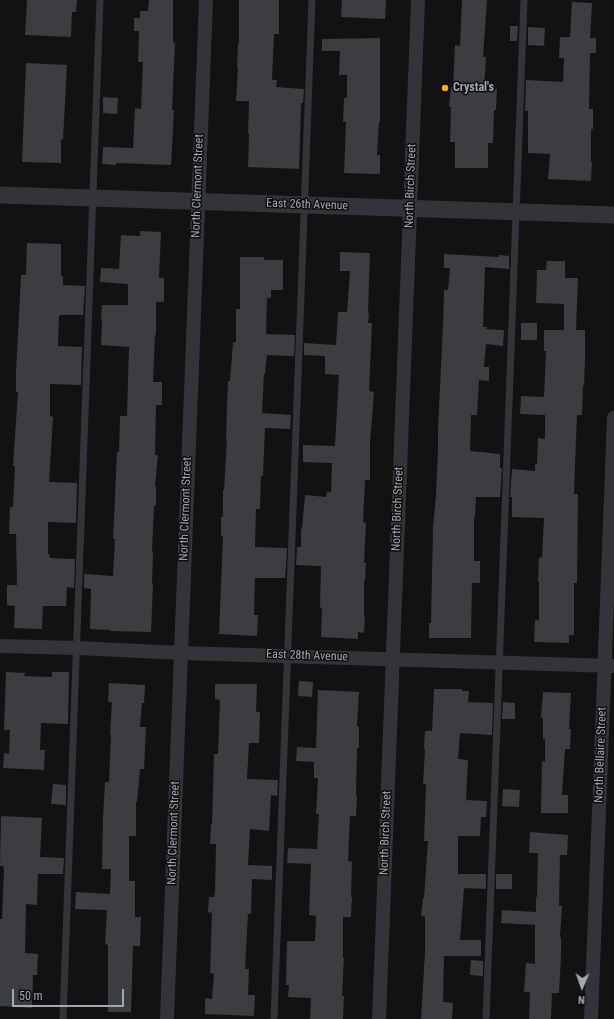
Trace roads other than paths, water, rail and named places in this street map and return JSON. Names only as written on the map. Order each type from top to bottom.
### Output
[{"type":"street","name":"North Clermont Street","points":[[167,1019],[206,0]]},
{"type":"street","name":"North Birch Street","points":[[379,1019],[418,0]]},
{"type":"street","name":"East 26th Avenue","points":[[0,195],[614,215]]},
{"type":"street","name":"North Bellaire Street","points":[[591,1019],[609,666],[614,418]]},
{"type":"street","name":"East 28th Avenue","points":[[0,646],[609,666]]},
{"type":"lane","points":[[64,1019],[100,0]]},
{"type":"lane","points":[[274,1019],[312,0]]},
{"type":"lane","points":[[486,1019],[524,0]]},
{"type":"place","name":"Crystal's","points":[[445,88]]}]
